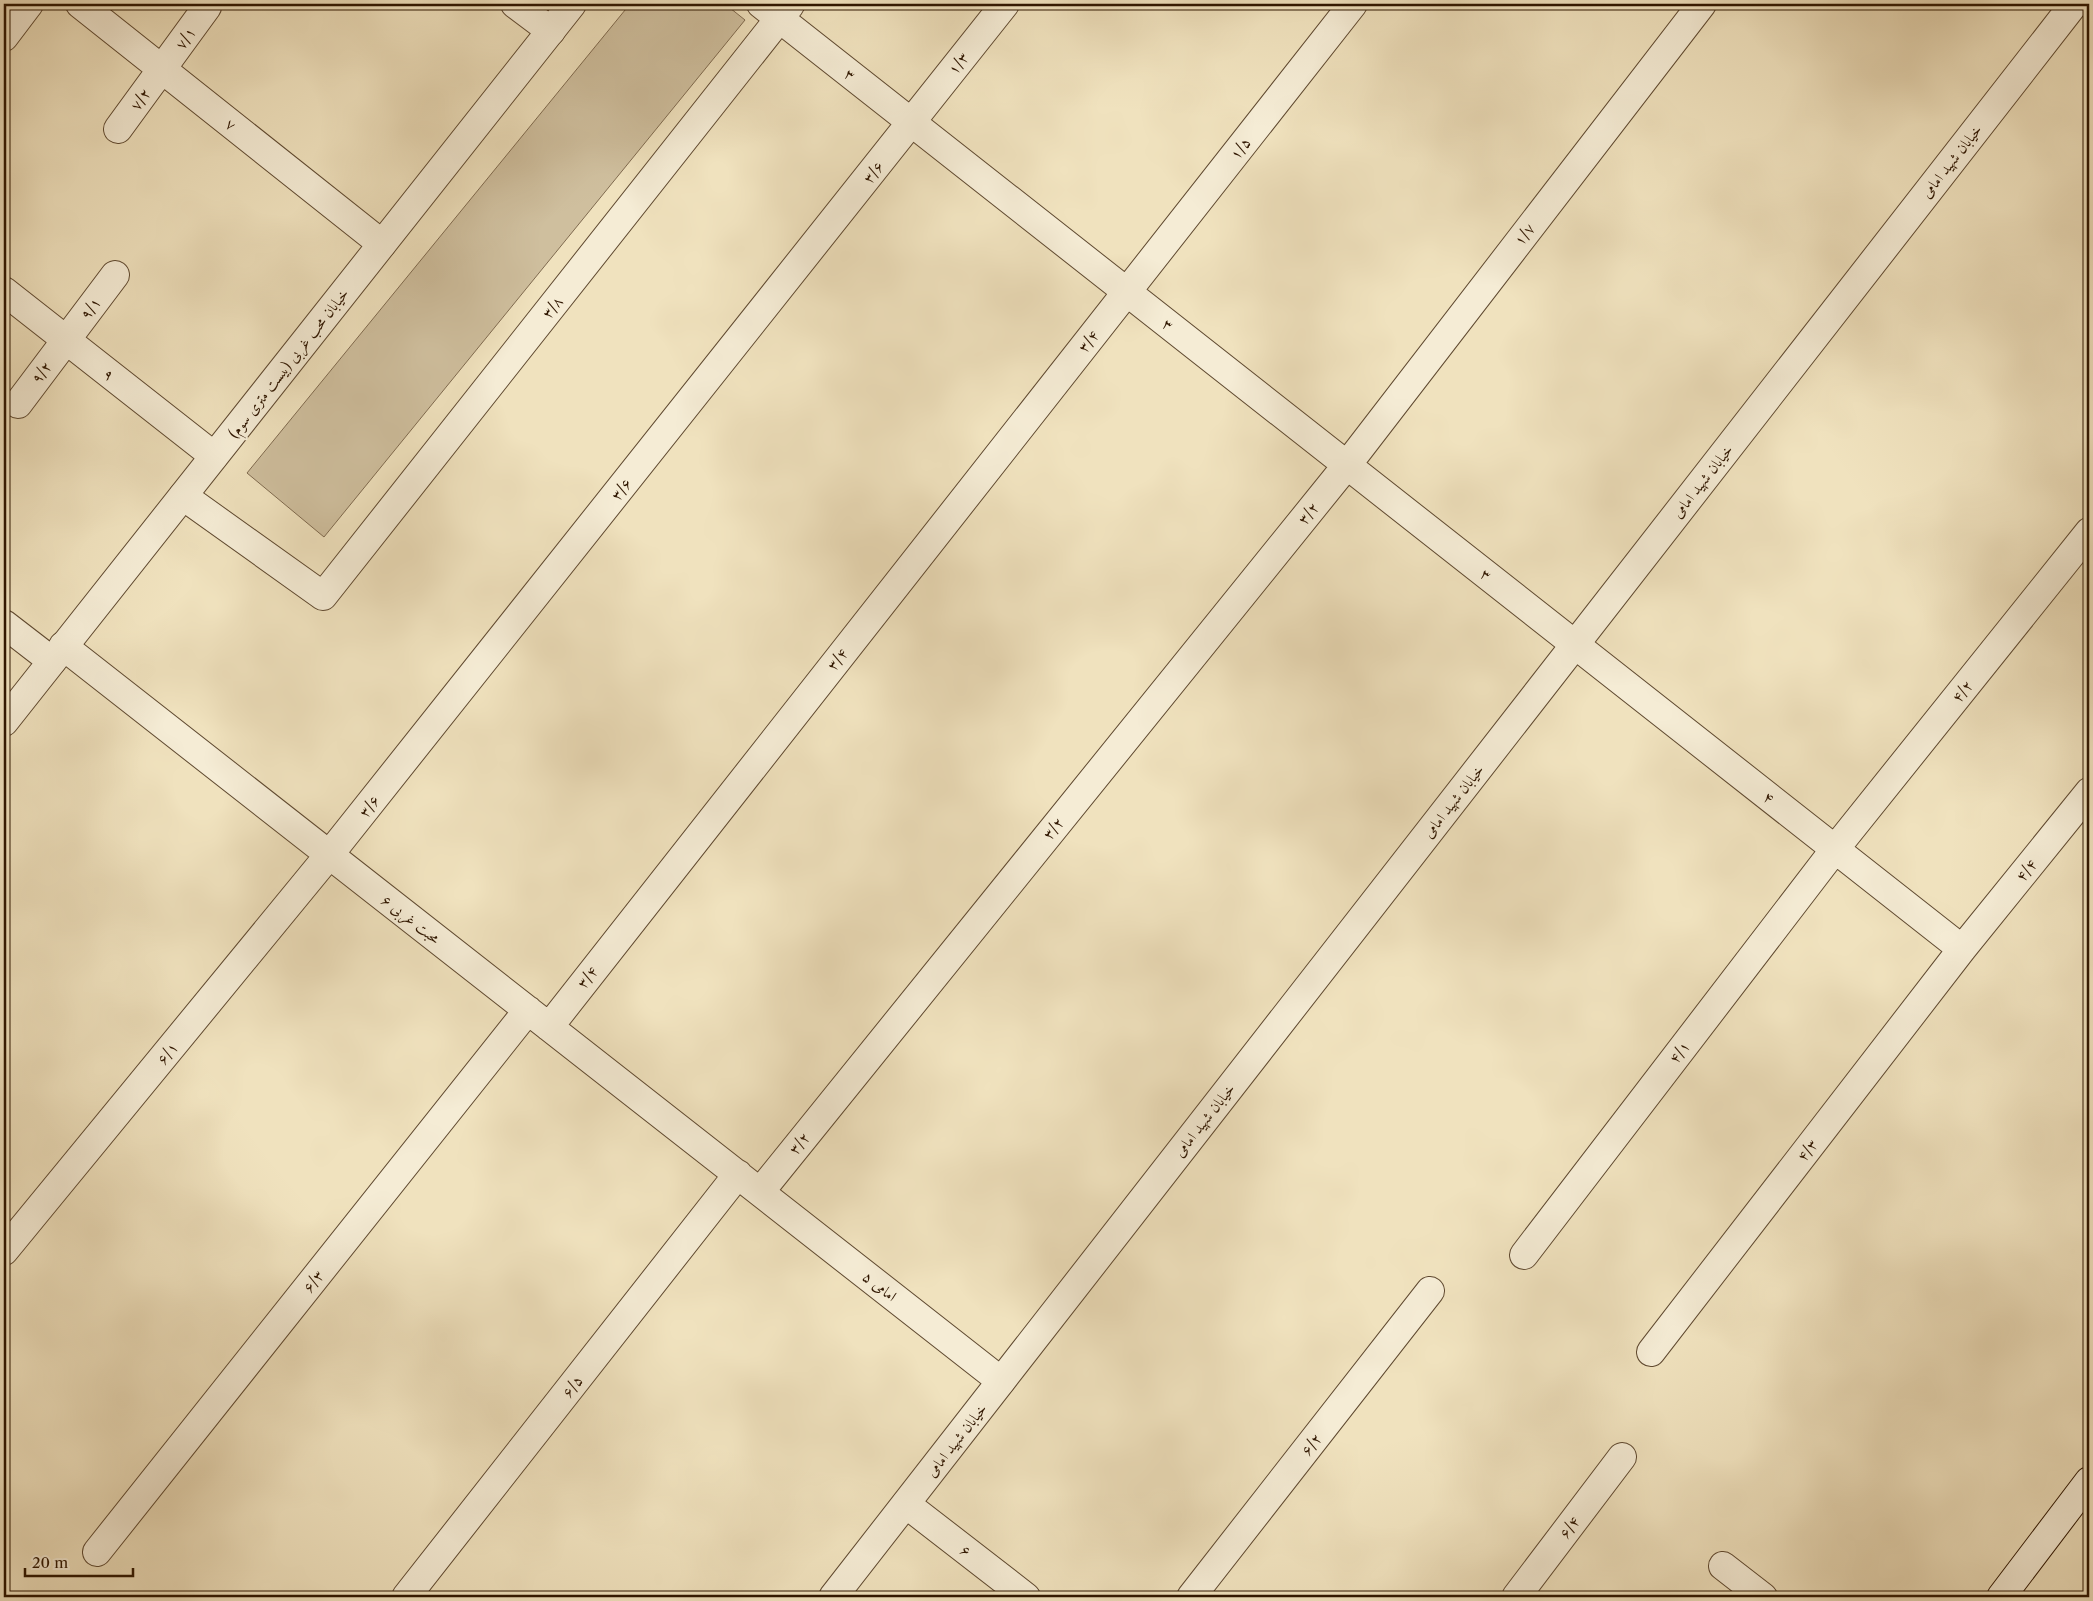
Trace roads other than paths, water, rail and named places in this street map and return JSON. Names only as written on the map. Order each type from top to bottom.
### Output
[{"type":"street","points":[[4,37],[29,4]]},
{"type":"street","name":"۷","points":[[80,4],[382,244]]},
{"type":"street","points":[[515,4],[551,31]]},
{"type":"street","name":"خیابان محب غربی (بیست متری سوم)","points":[[4,722],[572,4]]},
{"type":"street","name":"۱/۳","points":[[912,122],[1005,4]]},
{"type":"street","name":"۱/۵","points":[[1126,291],[1353,4]]},
{"type":"street","name":"۱/۷","points":[[1347,464],[1702,4]]},
{"type":"street","name":"خیابان شهید امامی","points":[[833,1597],[2074,4]]},
{"type":"street","name":"۷/۱","points":[[162,69],[207,7]]},
{"type":"street","name":"۳","points":[[777,9],[912,122],[1575,644]]},
{"type":"street","name":"۳/۸","points":[[183,496],[323,596],[777,9]]},
{"type":"street","name":"۷/۲","points":[[118,129],[162,69]]},
{"type":"street","name":"۳/۶","points":[[329,855],[912,122]]},
{"type":"street","name":"۹/۱","points":[[65,340],[114,275]]},
{"type":"street","name":"۳/۴","points":[[538,1018],[1126,291]]},
{"type":"street","name":"۹","points":[[4,292],[214,456]]},
{"type":"street","name":"۹/۲","points":[[18,404],[65,340]]},
{"type":"street","name":"۳/۲","points":[[760,1192],[1347,464]]},
{"type":"street","name":"۴/۲","points":[[1835,849],[2089,532]]},
{"type":"street","name":"محبت غربی ۶","points":[[4,624],[57,654],[329,855],[760,1192]]},
{"type":"street","name":"۴","points":[[1575,644],[1962,949]]},
{"type":"street","name":"۴/۴","points":[[1962,949],[2089,792]]},
{"type":"street","name":"۴/۱","points":[[1524,1254],[1835,849]]},
{"type":"street","name":"۶/۱","points":[[4,1251],[329,855]]},
{"type":"street","name":"۴/۳","points":[[1651,1352],[1962,949]]},
{"type":"street","name":"۶/۳","points":[[97,1552],[538,1018]]},
{"type":"street","name":"۶/۵","points":[[406,1597],[738,1174]]},
{"type":"street","name":"امامی ۵","points":[[760,1192],[1001,1381]]},
{"type":"street","name":"۶/۲","points":[[1192,1597],[1430,1291]]},
{"type":"street","name":"۶/۴","points":[[1516,1597],[1622,1458]]},
{"type":"street","points":[[2001,1597],[2089,1481]]},
{"type":"street","name":"۶","points":[[906,1504],[1026,1597]]},
{"type":"street","points":[[1723,1566],[1763,1597]]}]
